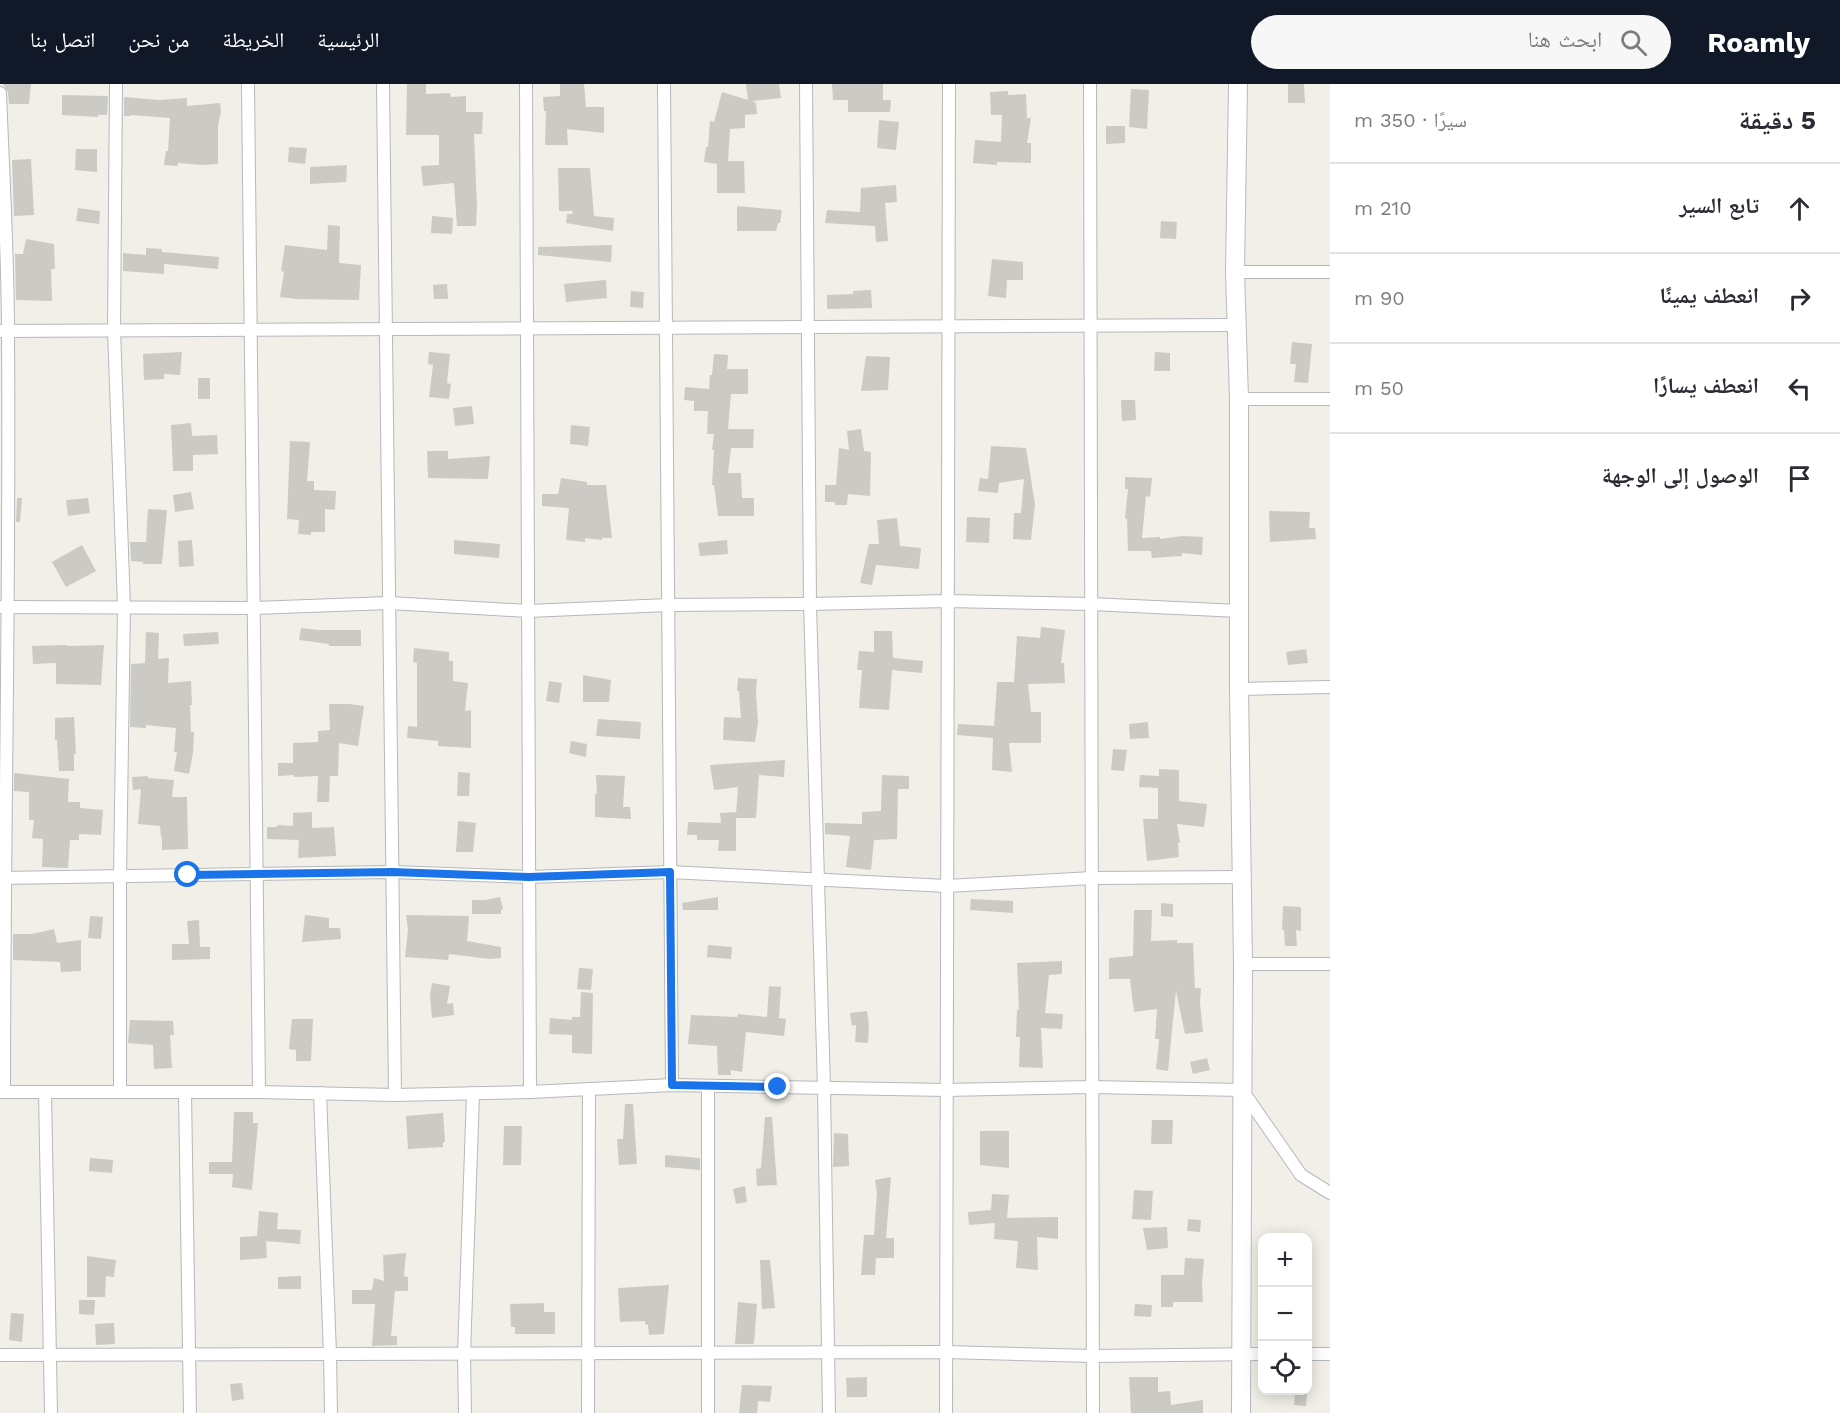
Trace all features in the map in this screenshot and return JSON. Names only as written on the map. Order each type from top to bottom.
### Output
[{"type":"street","points":[[116,84],[114,330],[124,607],[120,1092]]},
{"type":"street","points":[[248,84],[259,1092]]},
{"type":"street","points":[[383,84],[395,1095]]},
{"type":"street","points":[[526,84],[530,1092]]},
{"type":"street","points":[[664,84],[672,1085]]},
{"type":"street","points":[[806,84],[810,604],[824,1088],[829,1413]]},
{"type":"street","points":[[946,1413],[949,84]]},
{"type":"street","points":[[1090,84],[1093,1413]]},
{"type":"street","points":[[1238,84],[1235,272],[1239,399],[1239,689],[1243,964],[1241,1413]]},
{"type":"street","points":[[0,93],[4,331],[2,1092],[259,1092],[395,1095],[530,1092],[672,1085],[946,1090],[1092,1087],[1242,1090]]},
{"type":"street","points":[[1235,272],[1330,272]]},
{"type":"street","points":[[4,331],[1237,325]]},
{"type":"street","points":[[1239,399],[1330,399]]},
{"type":"street","points":[[4,607],[254,608],[389,603],[528,611],[668,605],[948,601],[1239,610]]},
{"type":"street","points":[[1239,689],[1330,687]]},
{"type":"street","points":[[2,878],[392,872],[529,877],[670,872],[947,886],[1092,878],[1242,877]]},
{"type":"street","points":[[1243,964],[1330,964]]},
{"type":"street","points":[[708,1086],[708,1413]]},
{"type":"street","points":[[588,1089],[588,1413]]},
{"type":"street","points":[[1242,1090],[1301,1175],[1330,1193]]},
{"type":"street","points":[[45,1092],[51,1413]]},
{"type":"street","points":[[185,1092],[190,1413]]},
{"type":"street","points":[[320,1093],[331,1413]]},
{"type":"street","points":[[465,1413],[464,1354],[472,1093]]},
{"type":"street","points":[[0,1356],[828,1352],[1093,1356],[1258,1354]]},
{"type":"street","points":[[1312,1354],[1330,1354]]},
{"type":"building","points":[[3,84],[31,84],[29,104],[9,104],[8,92]]},
{"type":"building","points":[[407,84],[426,84],[426,94],[450,93],[451,97],[466,96],[466,112],[483,112],[482,134],[474,134],[476,226],[457,226],[454,183],[423,186],[421,166],[439,165],[439,135],[406,135]]},
{"type":"building","points":[[560,84],[584,84],[586,107],[604,107],[604,133],[567,129],[568,145],[545,145],[546,111],[544,111],[543,97],[560,96]]},
{"type":"building","points":[[746,84],[779,84],[781,98],[752,101],[756,103],[757,114],[745,115],[745,128],[730,129],[728,161],[744,161],[745,193],[717,193],[717,164],[704,162],[710,121],[714,122],[722,92],[748,100]]},
{"type":"building","points":[[832,84],[883,84],[883,100],[891,100],[890,112],[848,112],[848,100],[833,100]]},
{"type":"building","points":[[1288,84],[1304,84],[1305,103],[1288,103]]},
{"type":"building","points":[[1131,89],[1149,90],[1147,129],[1129,127]]},
{"type":"building","points":[[1008,91],[1008,95],[1026,94],[1027,118],[1031,118],[1027,143],[1031,143],[1031,163],[997,162],[997,165],[973,163],[975,140],[1001,142],[1002,115],[991,115],[990,92]]},
{"type":"building","points":[[62,95],[108,96],[107,115],[98,115],[98,117],[62,115]]},
{"type":"building","points":[[124,97],[159,100],[187,98],[187,106],[220,103],[218,164],[164,165],[166,151],[168,151],[170,118],[124,116]]},
{"type":"building","points":[[879,120],[899,122],[896,150],[877,148]]},
{"type":"building","points":[[1106,126],[1125,126],[1125,143],[1106,144]]},
{"type":"building","points":[[289,147],[307,148],[305,164],[288,162]]},
{"type":"building","points":[[76,149],[97,149],[97,172],[75,170]]},
{"type":"building","points":[[31,159],[34,215],[14,216],[12,160]]},
{"type":"building","points":[[347,165],[346,182],[310,184],[310,167]]},
{"type":"building","points":[[558,168],[590,168],[594,216],[614,218],[613,231],[566,223],[567,214],[572,214],[573,211],[559,211]]},
{"type":"building","points":[[896,185],[897,202],[885,203],[888,241],[876,242],[875,226],[825,223],[827,210],[860,212],[861,188]]},
{"type":"building","points":[[737,206],[782,210],[776,231],[737,231]]},
{"type":"building","points":[[78,208],[100,211],[99,224],[76,221]]},
{"type":"building","points":[[432,216],[453,218],[452,234],[431,233]]},
{"type":"building","points":[[1161,221],[1177,222],[1176,239],[1160,238]]},
{"type":"building","points":[[328,225],[340,226],[339,263],[361,265],[359,300],[280,297],[285,245],[327,250]]},
{"type":"building","points":[[26,239],[54,244],[55,269],[51,269],[52,301],[16,300],[15,254],[23,254]]},
{"type":"building","points":[[612,245],[611,262],[538,255],[538,247]]},
{"type":"building","points":[[146,248],[162,249],[162,252],[219,257],[218,269],[164,264],[164,274],[123,271],[123,253],[146,255]]},
{"type":"building","points":[[992,259],[1023,262],[1023,280],[1007,280],[1006,298],[988,296]]},
{"type":"building","points":[[606,280],[607,298],[566,302],[564,284]]},
{"type":"building","points":[[447,284],[448,299],[434,299],[433,285]]},
{"type":"building","points":[[871,290],[872,308],[827,309],[827,295],[853,294],[853,291]]},
{"type":"building","points":[[631,291],[644,292],[643,308],[630,307]]},
{"type":"building","points":[[1292,342],[1312,344],[1308,383],[1294,382],[1296,364],[1290,364]]},
{"type":"building","points":[[182,352],[180,375],[164,374],[164,379],[144,380],[143,354]]},
{"type":"building","points":[[429,352],[450,354],[447,383],[451,384],[449,399],[429,397],[433,365],[428,364]]},
{"type":"building","points":[[1155,352],[1170,353],[1170,371],[1154,371]]},
{"type":"building","points":[[714,354],[728,355],[727,369],[748,369],[748,394],[731,394],[728,429],[754,429],[753,448],[731,448],[728,473],[741,473],[742,498],[754,498],[754,516],[718,516],[714,485],[712,485],[714,434],[707,434],[708,411],[694,411],[694,401],[684,400],[685,387],[709,389]]},
{"type":"building","points":[[866,356],[890,357],[888,390],[861,391]]},
{"type":"building","points":[[198,378],[210,378],[210,399],[198,399]]},
{"type":"building","points":[[1121,400],[1135,400],[1136,420],[1122,421]]},
{"type":"building","points":[[472,406],[474,424],[455,426],[453,408]]},
{"type":"building","points":[[191,423],[192,436],[217,435],[218,454],[193,455],[193,471],[173,471],[171,425]]},
{"type":"building","points":[[571,425],[590,427],[588,446],[570,444]]},
{"type":"building","points":[[861,429],[864,451],[871,452],[870,496],[848,494],[847,505],[825,502],[825,485],[836,485],[839,448],[849,450],[847,431]]},
{"type":"building","points":[[290,441],[310,442],[307,481],[314,481],[314,490],[336,491],[335,510],[325,509],[325,532],[311,532],[311,535],[298,534],[299,520],[287,519]]},
{"type":"building","points":[[991,446],[1026,448],[1035,504],[1031,540],[1013,539],[1014,513],[1021,513],[1024,479],[999,483],[998,493],[978,491],[980,478],[988,479]]},
{"type":"building","points":[[427,451],[448,451],[448,459],[490,456],[488,479],[428,478]]},
{"type":"building","points":[[1125,477],[1152,478],[1150,497],[1146,496],[1142,538],[1203,537],[1202,555],[1182,553],[1182,556],[1152,558],[1151,551],[1128,551],[1127,519],[1125,518],[1128,489],[1125,489]]},
{"type":"building","points":[[561,478],[587,482],[587,485],[606,485],[612,538],[602,538],[602,540],[585,538],[585,542],[566,540],[569,508],[542,506],[542,494],[558,494]]},
{"type":"building","points":[[191,492],[194,509],[175,512],[173,495]]},
{"type":"building","points":[[17,498],[22,498],[20,522],[16,522]]},
{"type":"building","points":[[88,498],[90,513],[68,516],[66,500]]},
{"type":"building","points":[[148,509],[167,510],[162,564],[143,564],[143,562],[131,561],[130,542],[146,542]]},
{"type":"building","points":[[1269,511],[1310,512],[1309,528],[1315,528],[1316,539],[1270,542]]},
{"type":"building","points":[[967,517],[990,518],[989,543],[966,542]]},
{"type":"building","points":[[897,518],[900,546],[921,548],[919,569],[876,565],[872,585],[860,583],[869,544],[879,544],[877,520]]},
{"type":"building","points":[[192,540],[194,566],[179,567],[178,541]]},
{"type":"building","points":[[454,540],[500,544],[499,558],[454,554]]},
{"type":"building","points":[[727,540],[728,554],[700,556],[698,543]]},
{"type":"building","points":[[82,545],[96,571],[66,587],[52,562]]},
{"type":"building","points":[[1041,627],[1065,630],[1061,663],[1064,663],[1065,683],[1028,684],[1031,712],[1041,712],[1041,743],[1009,743],[1012,772],[992,770],[993,738],[957,735],[958,724],[994,726],[997,682],[1014,682],[1017,636],[1040,638]]},
{"type":"building","points":[[301,628],[361,630],[361,646],[329,646],[329,644],[299,640]]},
{"type":"building","points":[[874,631],[892,631],[893,658],[923,661],[922,673],[892,670],[889,710],[859,708],[862,670],[857,670],[859,651],[874,652]]},
{"type":"building","points":[[146,632],[159,633],[158,659],[169,658],[168,683],[191,681],[191,732],[194,732],[189,774],[174,771],[177,752],[174,752],[176,728],[146,725],[146,728],[130,727],[131,664],[145,663]]},
{"type":"building","points":[[218,632],[219,644],[184,646],[183,634]]},
{"type":"building","points":[[104,645],[101,685],[56,684],[56,663],[33,664],[32,646]]},
{"type":"building","points":[[414,648],[449,652],[449,661],[453,661],[453,681],[468,683],[465,711],[471,710],[471,748],[438,746],[438,741],[407,738],[408,726],[417,727],[417,663],[413,662]]},
{"type":"building","points":[[1306,649],[1308,663],[1288,665],[1286,652]]},
{"type":"building","points":[[583,675],[611,680],[609,702],[583,702]]},
{"type":"building","points":[[738,678],[757,679],[758,723],[755,742],[723,740],[724,717],[741,718],[739,691],[737,691]]},
{"type":"building","points":[[549,681],[562,683],[559,703],[546,701]]},
{"type":"building","points":[[329,704],[364,706],[358,746],[339,743],[338,776],[330,776],[329,802],[317,802],[318,776],[278,776],[278,763],[293,763],[293,743],[318,742],[318,731],[330,730]]},
{"type":"building","points":[[74,717],[76,754],[74,754],[74,771],[59,771],[55,718]]},
{"type":"building","points":[[598,719],[641,722],[640,739],[596,736]]},
{"type":"building","points":[[1148,722],[1149,738],[1130,739],[1129,724]]},
{"type":"building","points":[[571,741],[587,744],[586,757],[569,753]]},
{"type":"building","points":[[1113,749],[1127,750],[1124,771],[1111,770]]},
{"type":"building","points":[[785,760],[784,777],[759,775],[756,818],[736,818],[736,851],[718,851],[719,840],[697,840],[697,835],[687,835],[688,822],[721,823],[720,813],[736,812],[738,787],[714,790],[710,765]]},
{"type":"building","points":[[1159,769],[1179,770],[1179,801],[1207,804],[1204,827],[1177,824],[1180,843],[1178,843],[1179,857],[1147,861],[1143,819],[1158,819],[1158,788],[1139,787],[1140,775],[1159,776]]},
{"type":"building","points":[[458,772],[470,773],[469,796],[457,796]]},
{"type":"building","points":[[14,773],[69,779],[68,802],[80,802],[80,808],[103,810],[101,835],[79,834],[79,840],[70,840],[68,868],[42,867],[43,839],[32,838],[34,820],[29,820],[29,792],[14,791]]},
{"type":"building","points":[[596,775],[625,776],[623,807],[630,807],[631,819],[595,817]]},
{"type":"building","points":[[882,775],[909,776],[909,789],[898,789],[897,839],[874,840],[871,870],[846,867],[850,836],[825,834],[825,823],[862,824],[862,812],[881,811]]},
{"type":"building","points":[[148,776],[148,778],[174,780],[172,797],[187,797],[188,849],[162,850],[160,826],[138,824],[141,789],[133,790],[132,777]]},
{"type":"building","points":[[312,812],[312,828],[334,827],[336,856],[298,858],[299,840],[267,839],[267,827],[293,826],[293,813]]},
{"type":"building","points":[[458,821],[476,823],[473,852],[456,852]]},
{"type":"building","points":[[500,897],[503,909],[501,914],[472,914],[472,900]]},
{"type":"building","points":[[718,897],[718,910],[683,910],[682,903]]},
{"type":"building","points":[[971,899],[1013,901],[1013,913],[970,910]]},
{"type":"building","points":[[1161,903],[1173,904],[1173,917],[1161,916]]},
{"type":"building","points":[[1283,906],[1301,907],[1301,931],[1296,930],[1297,946],[1285,946],[1284,930],[1282,930]]},
{"type":"building","points":[[1134,910],[1152,910],[1151,941],[1177,940],[1177,943],[1193,943],[1195,988],[1201,988],[1203,1032],[1185,1034],[1176,991],[1168,1071],[1156,1069],[1159,1039],[1155,1039],[1157,1009],[1134,1012],[1130,979],[1109,979],[1109,958],[1133,956]]},
{"type":"building","points":[[305,915],[329,918],[329,928],[340,928],[341,939],[302,942]]},
{"type":"building","points":[[406,915],[469,916],[467,941],[501,947],[501,958],[490,959],[449,954],[448,960],[405,957],[408,930]]},
{"type":"building","points":[[90,916],[103,917],[101,939],[88,938]]},
{"type":"building","points":[[199,920],[200,947],[210,947],[210,959],[172,960],[172,944],[189,944],[187,921]]},
{"type":"building","points":[[54,929],[57,943],[81,940],[81,971],[61,972],[60,962],[13,960],[13,934],[32,934]]},
{"type":"building","points":[[708,945],[732,947],[731,959],[707,957]]},
{"type":"building","points":[[1062,961],[1062,974],[1049,975],[1045,1013],[1063,1014],[1062,1029],[1041,1028],[1043,1068],[1019,1067],[1020,1037],[1016,1037],[1017,1010],[1019,1010],[1017,963]]},
{"type":"building","points":[[579,968],[593,969],[591,990],[577,989]]},
{"type":"building","points":[[432,983],[450,986],[447,1004],[453,1003],[454,1015],[432,1018],[430,995]]},
{"type":"building","points":[[769,986],[781,987],[779,1018],[786,1019],[784,1036],[746,1032],[742,1072],[731,1070],[731,1075],[718,1075],[717,1046],[688,1044],[691,1015],[737,1017],[738,1014],[767,1017]]},
{"type":"building","points":[[581,992],[593,993],[592,1054],[572,1053],[572,1035],[549,1034],[550,1018],[572,1020],[572,1017],[580,1017]]},
{"type":"building","points":[[867,1011],[868,1043],[855,1042],[856,1025],[852,1026],[850,1013]]},
{"type":"building","points":[[292,1019],[313,1019],[311,1061],[296,1061],[296,1050],[289,1049]]},
{"type":"building","points":[[130,1020],[173,1021],[174,1035],[170,1035],[172,1068],[154,1069],[153,1045],[128,1043]]},
{"type":"building","points":[[1207,1058],[1210,1070],[1193,1074],[1190,1062]]},
{"type":"building","points":[[625,1104],[633,1104],[637,1164],[619,1165],[617,1139],[623,1139]]},
{"type":"building","points":[[234,1112],[253,1112],[253,1123],[258,1123],[252,1190],[232,1187],[233,1174],[209,1174],[209,1162],[232,1162]]},
{"type":"building","points":[[443,1113],[445,1142],[443,1142],[443,1147],[408,1149],[406,1116]]},
{"type":"building","points":[[765,1117],[772,1117],[777,1185],[757,1186],[756,1169],[761,1168]]},
{"type":"building","points":[[1152,1120],[1173,1120],[1172,1144],[1151,1144]]},
{"type":"building","points":[[504,1126],[522,1126],[521,1165],[503,1165]]},
{"type":"building","points":[[980,1131],[1009,1131],[1009,1168],[980,1165]]},
{"type":"building","points":[[834,1133],[848,1134],[849,1166],[833,1167]]},
{"type":"building","points":[[665,1155],[700,1158],[700,1170],[665,1167]]},
{"type":"building","points":[[90,1158],[113,1160],[112,1173],[89,1171]]},
{"type":"building","points":[[891,1177],[886,1238],[894,1238],[894,1258],[876,1258],[875,1275],[861,1275],[864,1235],[874,1235],[877,1193],[875,1180]]},
{"type":"building","points":[[745,1186],[747,1202],[736,1204],[733,1189]]},
{"type":"building","points":[[1134,1190],[1153,1191],[1151,1220],[1132,1219]]},
{"type":"building","points":[[992,1194],[1009,1195],[1007,1218],[1058,1217],[1058,1239],[1037,1237],[1038,1270],[1016,1268],[1018,1241],[994,1239],[995,1223],[969,1225],[968,1212],[991,1210]]},
{"type":"building","points":[[259,1211],[278,1213],[277,1229],[301,1230],[300,1244],[266,1241],[267,1258],[240,1260],[240,1237],[257,1236]]},
{"type":"building","points":[[1188,1219],[1201,1220],[1200,1232],[1187,1231]]},
{"type":"building","points":[[1167,1227],[1168,1248],[1147,1250],[1143,1228]]},
{"type":"building","points":[[406,1253],[404,1276],[408,1277],[408,1291],[395,1291],[391,1336],[397,1336],[397,1345],[372,1346],[375,1304],[352,1304],[352,1290],[372,1290],[374,1278],[384,1281],[383,1255]]},
{"type":"building","points":[[87,1256],[116,1260],[114,1277],[106,1276],[105,1297],[87,1297]]},
{"type":"building","points":[[1185,1258],[1204,1259],[1203,1302],[1173,1302],[1173,1307],[1161,1307],[1161,1275],[1184,1275]]},
{"type":"building","points":[[760,1260],[770,1260],[775,1308],[762,1309]]},
{"type":"building","points":[[301,1276],[301,1289],[278,1289],[278,1277]]},
{"type":"building","points":[[669,1285],[664,1334],[649,1335],[645,1321],[620,1322],[618,1288]]},
{"type":"building","points":[[79,1300],[95,1300],[94,1315],[79,1314]]},
{"type":"building","points":[[738,1302],[757,1304],[754,1344],[735,1344]]},
{"type":"building","points":[[544,1303],[544,1312],[555,1312],[555,1334],[515,1334],[515,1327],[511,1327],[510,1304]]},
{"type":"building","points":[[1135,1304],[1152,1305],[1151,1317],[1134,1316]]},
{"type":"building","points":[[11,1313],[24,1314],[22,1342],[9,1340]]},
{"type":"building","points":[[114,1323],[115,1344],[96,1345],[95,1324]]},
{"type":"building","points":[[867,1377],[867,1397],[847,1397],[846,1378]]},
{"type":"building","points":[[1129,1377],[1158,1377],[1158,1392],[1170,1391],[1171,1405],[1203,1400],[1203,1413],[1131,1413]]},
{"type":"building","points":[[242,1383],[244,1399],[232,1401],[230,1384]]},
{"type":"building","points":[[742,1385],[772,1386],[770,1402],[758,1401],[757,1413],[739,1413]]},
{"type":"building","points":[[1295,1395],[1307,1395],[1306,1406],[1294,1405]]},
{"type":"route","points":[[188,875],[392,872],[529,877],[670,872],[672,1085],[778,1087]]}]
